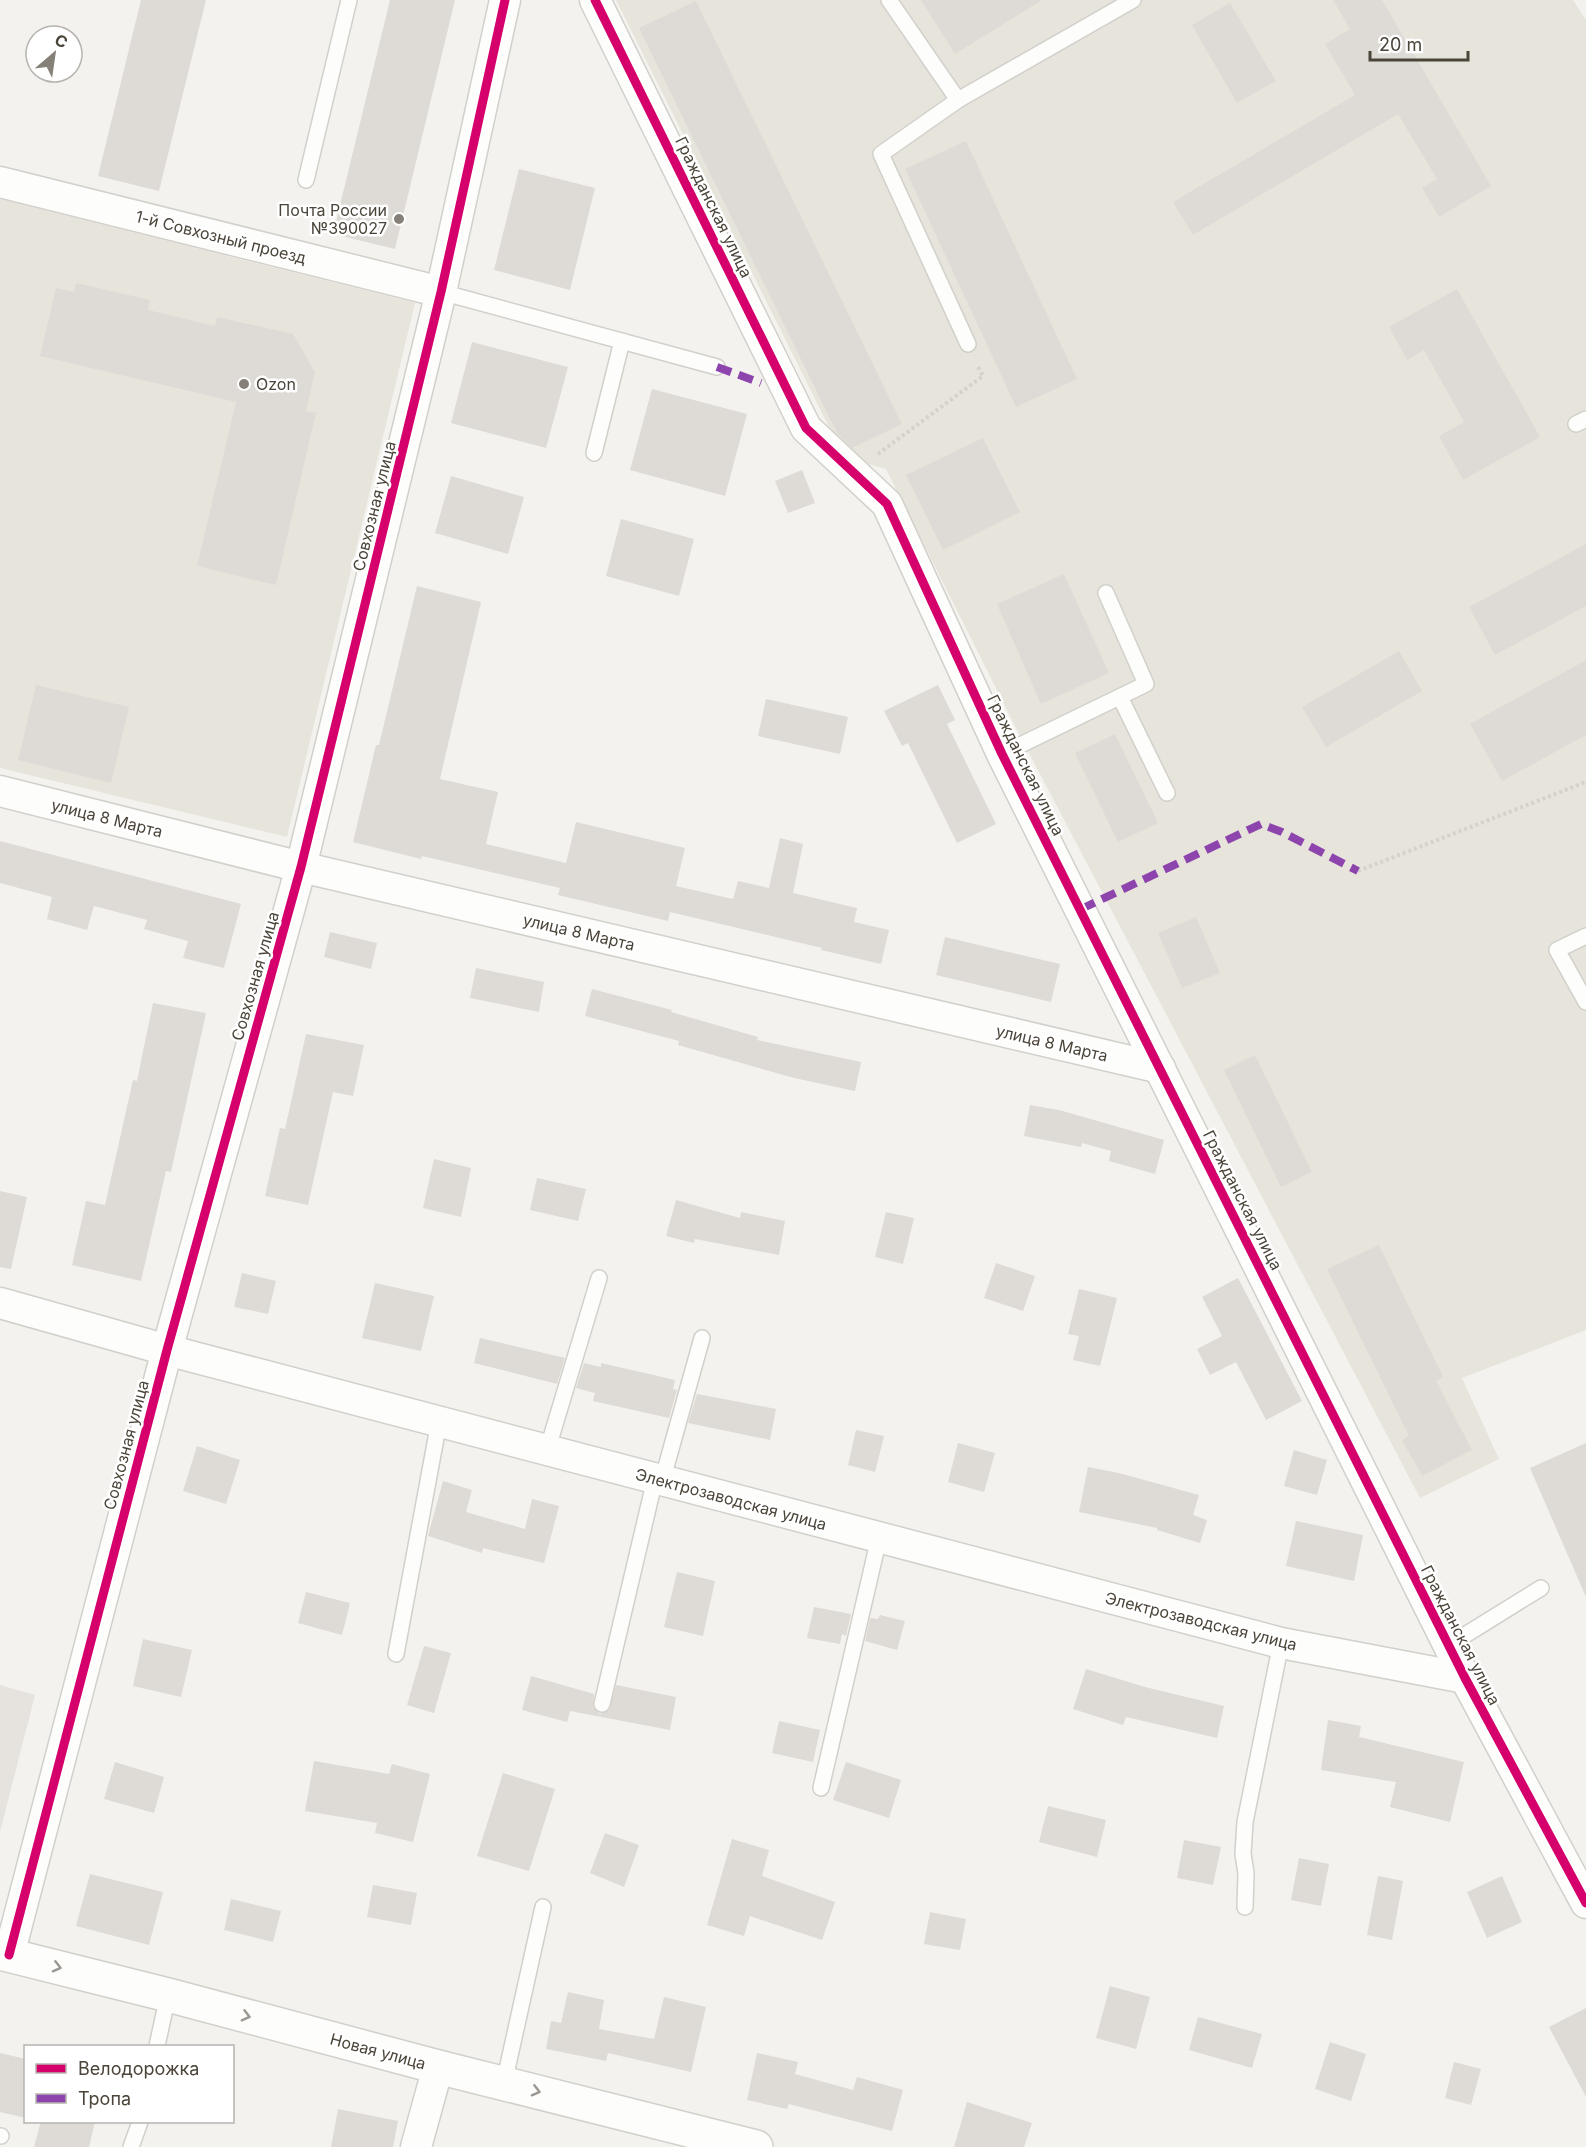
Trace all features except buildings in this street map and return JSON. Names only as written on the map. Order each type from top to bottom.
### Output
[{"type":"street","name":"Совхозная улица","points":[[4,1954],[167,1350],[301,867],[441,292],[506,0]]},
{"type":"street","name":"Гражданская улица","points":[[595,0],[806,428],[887,504],[1002,754],[1465,1678],[1586,1903]]},
{"type":"street","name":"1-й Совхозный проезд","points":[[0,182],[441,292]]},
{"type":"street","name":"улица 8 Марта","points":[[0,790],[301,867],[1160,1068]]},
{"type":"street","name":"Электрозаводская улица","points":[[0,1304],[548,1451],[1281,1643],[1465,1678]]},
{"type":"street","name":"Новая улица","points":[[4,1954],[168,1995],[720,2142],[756,2147]]},
{"type":"street","points":[[416,2147],[438,2067]]},
{"type":"lane","points":[[306,180],[349,0]]},
{"type":"lane","points":[[889,0],[958,100]]},
{"type":"lane","points":[[968,344],[881,154],[958,100],[1133,0]]},
{"type":"lane","points":[[441,292],[717,367]]},
{"type":"lane","points":[[594,453],[622,341]]},
{"type":"lane","points":[[1002,754],[1146,684],[1106,593]]},
{"type":"lane","points":[[1120,697],[1167,793]]},
{"type":"lane","points":[[1586,936],[1557,950],[1586,1002]]},
{"type":"lane","points":[[548,1451],[599,1278]]},
{"type":"lane","points":[[602,1704],[658,1480],[702,1338]]},
{"type":"lane","points":[[396,1654],[439,1422]]},
{"type":"lane","points":[[821,1788],[879,1538]]},
{"type":"lane","points":[[1449,1645],[1541,1588]]},
{"type":"lane","points":[[1245,1907],[1246,1873],[1243,1854],[1245,1822],[1281,1643]]},
{"type":"lane","points":[[504,2084],[543,1907]]},
{"type":"lane","points":[[157,2045],[168,1995]]},
{"type":"lane","points":[[131,2147],[139,2123]]},
{"type":"path","points":[[854,472],[982,376],[968,344]]},
{"type":"path","points":[[1358,871],[1586,783]]},
{"type":"shaded area","points":[[616,0],[1573,0],[1586,20],[1586,1330],[1462,1378],[1499,1459],[1420,1498],[1019,734],[886,469],[844,457]]},
{"type":"shaded area","points":[[0,199],[415,303],[287,837],[0,768]]},
{"type":"shaded area","points":[[0,1685],[35,1695],[0,1832]]},
{"type":"marked path","points":[[717,367],[761,383]]},
{"type":"marked path","points":[[1081,909],[1261,824],[1282,832],[1358,871]]},
{"type":"cycle path","points":[[9,1955],[167,1350],[301,867],[441,292],[505,0]]},
{"type":"cycle path","points":[[595,0],[806,428],[887,504],[1002,754],[1465,1678],[1586,1903]]},
{"type":"place","name":"Почта России №390027","points":[[399,219]]},
{"type":"place","name":"Ozon","points":[[244,384]]}]
